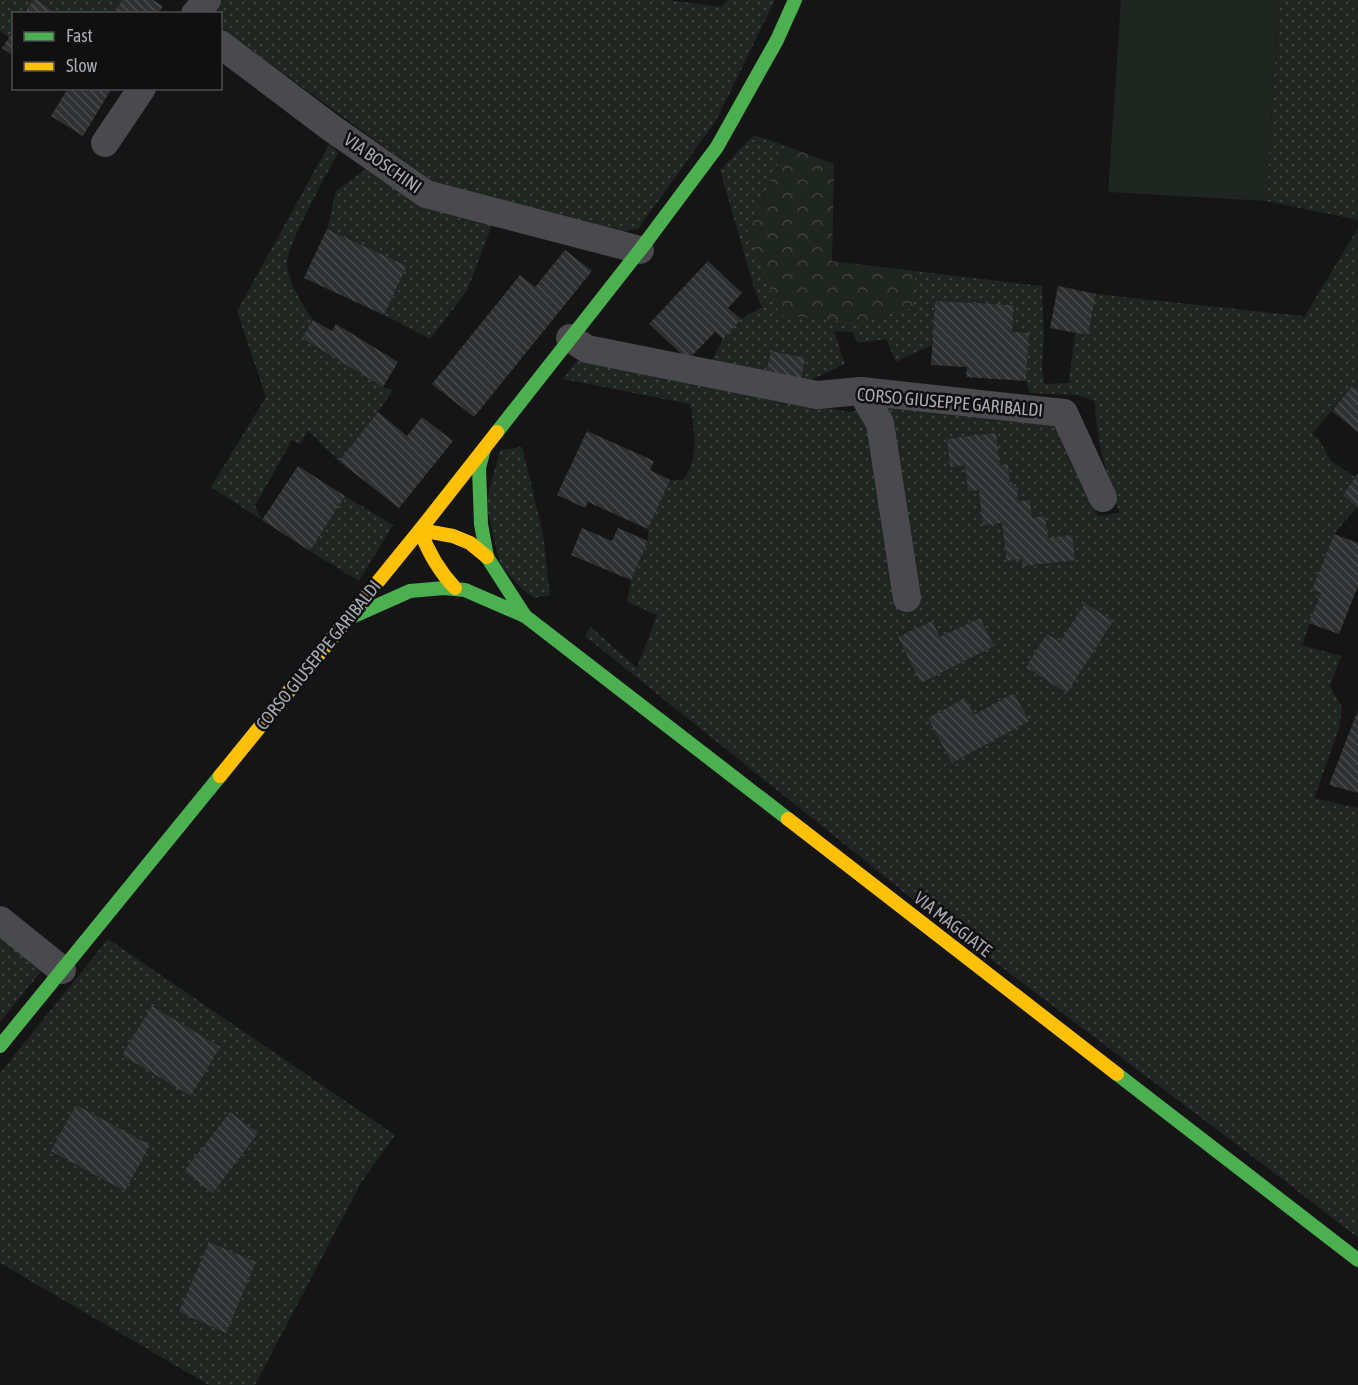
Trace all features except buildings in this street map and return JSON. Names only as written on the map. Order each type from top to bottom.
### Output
[{"type":"street","points":[[197,12],[207,0]]},
{"type":"street","name":"CORSO GIUSEPPE GARIBALDI","points":[[0,1046],[420,530],[640,250],[717,147],[777,40],[795,0]]},
{"type":"street","name":"VIA BOSCHINI","points":[[222,45],[426,194],[640,250]]},
{"type":"street","points":[[105,143],[141,90]]},
{"type":"street","name":"CORSO GIUSEPPE GARIBALDI","points":[[570,338],[587,349],[817,395],[861,391],[1064,413],[1103,498]]},
{"type":"street","points":[[861,391],[880,423],[907,598]]},
{"type":"street","name":"VIA MAGGIATE","points":[[484,449],[479,468],[481,524],[487,557]]},
{"type":"street","points":[[420,530],[435,564],[455,588]]},
{"type":"street","name":"VIA MAGGIATE","points":[[420,530],[453,536],[470,543],[487,557],[525,616]]},
{"type":"street","name":"VIA MAGGIATE","points":[[347,619],[410,591],[444,588],[465,590],[525,616],[1358,1260]]},
{"type":"street","points":[[0,920],[62,970]]},
{"type":"green space","points":[[0,0],[33,0],[25,12],[12,12],[12,32],[9,38],[0,31]]},
{"type":"green space","points":[[37,0],[122,0],[115,12],[56,12]]},
{"type":"green space","points":[[212,0],[669,0],[721,7],[728,0],[775,0],[717,119],[638,229],[608,233],[441,188],[222,29],[222,12],[213,12]]},
{"type":"green space","points":[[1121,0],[1279,0],[1266,201],[1108,192]]},
{"type":"green space","points":[[1279,0],[1358,0],[1358,220],[1266,201]]},
{"type":"green space","points":[[754,135],[786,146],[748,231],[912,309],[915,271],[1042,286],[1044,384],[1069,383],[1075,333],[1088,335],[1096,294],[1303,316],[1303,319],[1358,228],[1358,391],[1351,387],[1312,434],[1319,439],[1331,461],[1355,477],[1343,495],[1356,508],[1334,534],[1312,590],[1321,593],[1302,645],[1341,656],[1330,686],[1342,707],[1339,729],[1314,798],[1358,808],[1358,1238],[935,917],[585,636],[591,627],[637,668],[657,615],[627,602],[631,580],[648,541],[648,529],[670,480],[683,480],[692,462],[694,444],[690,404],[563,379],[580,357],[849,412],[897,404],[1055,421],[1098,516],[1119,513],[1100,444],[1095,401],[1077,395],[1030,393],[1026,381],[1029,334],[1012,332],[1014,305],[935,301],[932,345],[896,362],[886,339],[858,343],[852,332],[834,331],[845,364],[800,385],[709,365],[723,339],[741,319],[762,307],[756,294],[720,170]]},
{"type":"green space","points":[[330,143],[338,153],[308,210],[288,257],[287,266],[291,281],[313,320],[303,338],[383,387],[393,390],[339,461],[308,431],[300,444],[292,440],[255,506],[262,520],[211,487],[266,397],[237,311]]},
{"type":"green space","points":[[786,146],[834,164],[832,261],[915,271],[913,308],[857,323],[780,315],[748,231]]},
{"type":"green space","points":[[370,166],[492,225],[467,291],[430,339],[384,315],[407,266],[327,229],[336,191]]},
{"type":"green space","points":[[522,447],[543,534],[550,595],[534,598],[520,587],[500,565],[486,503],[500,450]]},
{"type":"green space","points":[[345,496],[393,525],[359,581],[310,551]]},
{"type":"green space","points":[[0,935],[43,969],[0,1022]]},
{"type":"green space","points":[[108,939],[395,1135],[361,1183],[255,1385],[209,1385],[0,1263],[0,1073]]},
{"type":"traffic: fast","points":[[497,432],[640,250],[717,147],[777,40],[795,0]]},
{"type":"traffic: fast","points":[[484,449],[479,468],[481,524],[487,557],[525,616]]},
{"type":"traffic: fast","points":[[347,619],[410,591],[444,588],[465,590],[525,616],[788,819]]},
{"type":"traffic: fast","points":[[0,1046],[220,776]]},
{"type":"traffic: fast","points":[[1117,1074],[1358,1260]]},
{"type":"traffic: slow","points":[[220,776],[497,432]]},
{"type":"traffic: slow","points":[[455,588],[434,561],[420,530],[453,536],[470,543],[487,557]]},
{"type":"traffic: slow","points":[[788,819],[1117,1074]]}]
